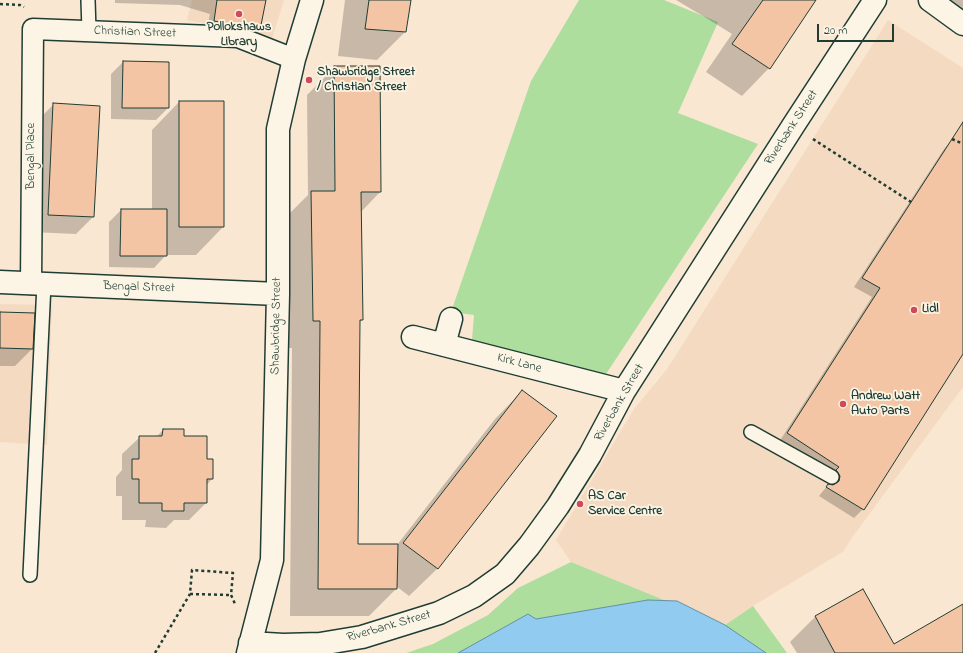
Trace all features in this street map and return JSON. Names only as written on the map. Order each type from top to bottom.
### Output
[{"type":"street","name":"Shawbridge Street","points":[[249,648],[272,560],[278,294],[278,129],[294,58],[312,0]]},
{"type":"street","name":"Riverbank Street","points":[[249,648],[320,644],[362,637],[439,613],[474,596],[505,574],[529,546],[558,506],[590,455],[624,391],[875,0]]},
{"type":"street","points":[[930,0],[963,24]]},
{"type":"street","name":"Christian Street","points":[[33,29],[238,37],[294,58]]},
{"type":"street","name":"Bengal Place","points":[[33,29],[37,284]]},
{"type":"street","name":"Bengal Street","points":[[0,282],[278,294]]},
{"type":"street","points":[[444,345],[451,318]]},
{"type":"street","name":"Kirk Lane","points":[[414,337],[624,391]]},
{"type":"lane","points":[[88,0],[89,31]]},
{"type":"lane","points":[[30,575],[37,284]]},
{"type":"lane","points":[[751,432],[832,477]]},
{"type":"path","points":[[793,126],[911,202]]},
{"type":"path","points":[[952,139],[963,144]]},
{"type":"path","points":[[155,653],[190,594],[192,570],[232,573],[231,595],[237,609]]},
{"type":"path","points":[[190,594],[231,595]]},
{"type":"shaded area","points":[[192,0],[284,0],[272,39],[187,20]]},
{"type":"shaded area","points":[[888,20],[963,68],[963,387],[851,539],[844,551],[753,606],[725,625],[571,562],[556,540],[634,409],[667,369]]},
{"type":"shaded area","points":[[0,304],[52,305],[47,445],[0,442]]},
{"type":"green space","points":[[579,0],[664,0],[718,22],[678,113],[758,144],[606,374],[472,340],[474,315],[451,312],[531,81]]},
{"type":"green space","points":[[571,562],[725,625],[753,606],[787,653],[406,653],[433,644],[488,615],[518,588]]},
{"type":"water","points":[[648,600],[677,601],[725,625],[766,653],[458,653],[528,614],[536,619]]},
{"type":"building","name":"Pollokshaws Library","points":[[217,0],[266,0],[260,30],[214,21]]},
{"type":"building","points":[[369,0],[411,0],[406,32],[365,29]]},
{"type":"building","points":[[763,0],[816,0],[770,69],[732,44]]},
{"type":"building","points":[[123,61],[169,62],[169,108],[122,108]]},
{"type":"building","points":[[334,66],[380,66],[381,192],[361,192],[363,320],[360,320],[358,544],[398,544],[397,589],[318,589],[320,321],[313,321],[311,191],[335,191]]},
{"type":"building","points":[[179,101],[224,101],[224,227],[179,227]]},
{"type":"building","points":[[53,103],[100,106],[94,217],[48,215]]},
{"type":"building","name":"Lidl","points":[[963,122],[963,354],[864,510],[826,487],[828,484],[833,485],[839,481],[840,476],[836,470],[839,467],[787,433],[880,288],[862,278]]},
{"type":"building","points":[[121,209],[167,209],[167,256],[120,256]]},
{"type":"building","points":[[0,312],[35,313],[33,349],[0,348]]},
{"type":"building","points":[[522,390],[557,416],[438,569],[403,543]]},
{"type":"building","points":[[163,429],[184,429],[184,436],[207,436],[207,459],[213,459],[213,479],[207,479],[207,503],[184,503],[184,511],[162,511],[162,503],[139,503],[139,479],[132,479],[132,459],[139,459],[139,436],[162,436]]},
{"type":"building","points":[[863,589],[894,644],[963,604],[963,653],[835,653],[815,616]]},
{"type":"place","name":"Pollokshaws Library","points":[[239,14]]},
{"type":"place","name":"Shawbridge Street / Christian Street","points":[[309,80]]},
{"type":"place","name":"Lidl","points":[[914,310]]},
{"type":"place","name":"Andrew Watt Auto Parts","points":[[843,404]]},
{"type":"place","name":"AS Car Service Centre","points":[[580,504]]}]
